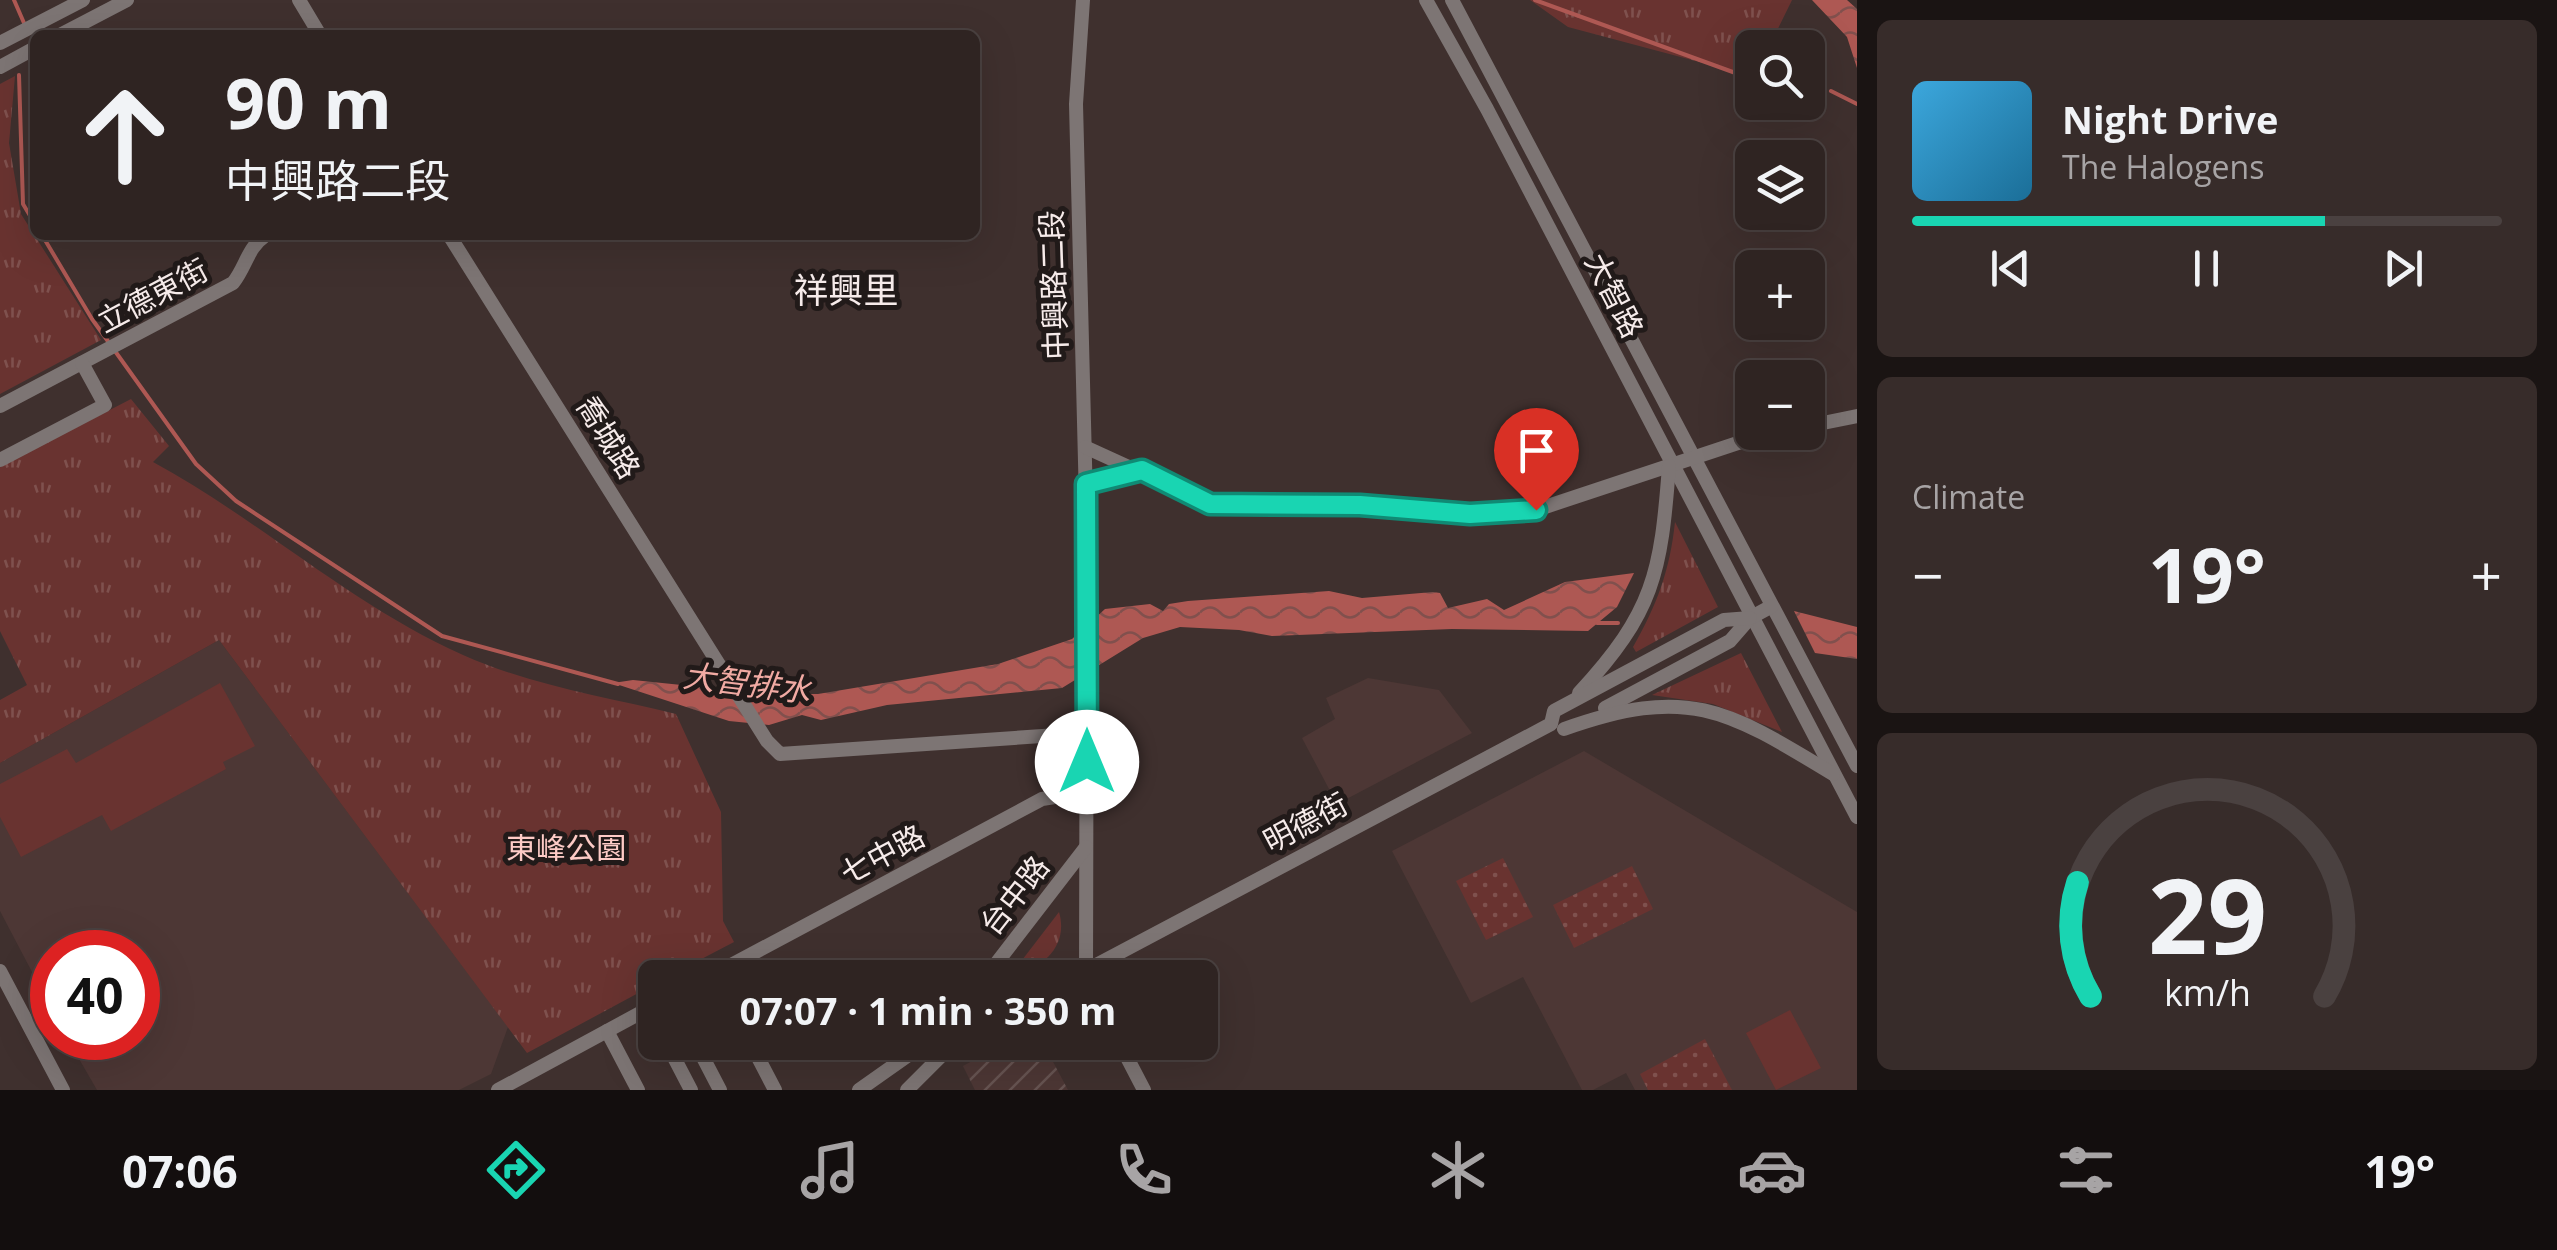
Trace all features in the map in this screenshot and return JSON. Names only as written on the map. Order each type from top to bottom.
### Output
[{"type":"street","points":[[0,43],[84,0]]},
{"type":"street","points":[[69,30],[126,0]]},
{"type":"street","points":[[299,0],[317,30]]},
{"type":"street","name":"中興路二段","points":[[1083,0],[1076,104],[1086,484],[1087,725]]},
{"type":"street","name":"大智路","points":[[1426,0],[1487,108],[1857,817]]},
{"type":"street","name":"大智路","points":[[1452,0],[1857,766]]},
{"type":"street","points":[[0,67],[30,51]]},
{"type":"street","name":"立德東街","points":[[0,406],[233,283],[244,270],[251,245],[258,240]]},
{"type":"street","name":"喬城路","points":[[452,240],[767,742],[780,754],[1087,725]]},
{"type":"street","name":"立德東街","points":[[0,460],[105,405],[82,363]]},
{"type":"street","points":[[1825,423],[1857,416]]},
{"type":"street","points":[[1085,447],[1210,504],[1360,505],[1470,514],[1536,510],[1735,444]]},
{"type":"street","points":[[1572,701],[1625,640],[1656,578],[1670,465]]},
{"type":"street","points":[[1086,484],[1142,470]]},
{"type":"street","name":"明德街","points":[[1113,960],[1558,726],[1730,642],[1750,618],[1772,606]]},
{"type":"street","name":"明德街","points":[[1558,726],[1554,711],[1724,620],[1750,618]]},
{"type":"street","points":[[1558,726],[1620,710],[1683,705],[1742,720],[1834,775]]},
{"type":"street","name":"台中路","points":[[1084,960],[1087,725]]},
{"type":"street","name":"七中路","points":[[742,960],[1042,799],[1087,792]]},
{"type":"street","name":"台中路","points":[[999,960],[1087,846]]},
{"type":"street","points":[[0,971],[63,1090]]},
{"type":"street","points":[[498,1090],[638,1015]]},
{"type":"street","points":[[607,1032],[638,1090]]},
{"type":"street","points":[[675,1060],[691,1090]]},
{"type":"street","points":[[704,1060],[720,1090]]},
{"type":"street","points":[[759,1060],[774,1090]]},
{"type":"street","points":[[860,1090],[902,1060]]},
{"type":"street","points":[[908,1090],[938,1060]]},
{"type":"street","points":[[1128,1060],[1144,1090]]},
{"type":"shaded area","points":[[219,640],[508,1027],[491,1074],[459,1090],[97,1090],[80,1060],[160,1060],[160,930],[30,930],[30,968],[0,911],[0,763]]},
{"type":"shaded area","points":[[1368,678],[1439,690],[1472,733],[1337,804],[1302,738],[1335,719],[1326,698]]},
{"type":"shaded area","points":[[1584,751],[1857,912],[1857,1090],[1635,1090],[1626,1073],[1593,1090],[1582,1090],[1523,977],[1471,1003],[1392,851]]},
{"type":"shaded area","points":[[974,1060],[1052,1060],[1068,1090],[975,1090],[963,1066]]},
{"type":"green space","points":[[1530,0],[1792,0],[1777,30],[1735,30],[1735,71],[1568,27]]},
{"type":"green space","points":[[15,76],[9,143],[21,214],[30,228],[30,240],[38,240],[101,340],[0,394],[0,84]]},
{"type":"green space","name":"東峰公園","points":[[131,399],[169,446],[153,462],[422,635],[515,674],[676,714],[721,812],[723,921],[734,942],[700,960],[638,960],[638,993],[527,1053],[219,640],[0,763],[0,700],[27,685],[0,631],[0,467]]},
{"type":"green space","points":[[1675,522],[1718,607],[1636,652],[1633,647],[1666,572]]},
{"type":"green space","points":[[1741,653],[1782,732],[1713,704],[1652,695]]},
{"type":"green space","points":[[220,683],[255,746],[223,762],[226,769],[111,831],[102,815],[21,857],[0,817],[0,784],[67,749],[76,763]]},
{"type":"green space","points":[[1503,858],[1533,917],[1486,940],[1456,881]]},
{"type":"green space","points":[[1632,866],[1653,909],[1574,948],[1553,905]]},
{"type":"green space","points":[[1059,912],[1060,936],[1050,955],[1044,960],[1022,960]]},
{"type":"green space","points":[[1790,1010],[1821,1068],[1776,1090],[1746,1033]]},
{"type":"green space","points":[[1705,1039],[1732,1090],[1648,1090],[1640,1074]]},
{"type":"water","points":[[1812,0],[1847,0],[1857,9],[1857,68],[1847,37]]},
{"type":"water","points":[[1634,573],[1617,607],[1588,631],[1452,629],[1272,636],[1180,627],[1143,638],[1062,688],[887,705],[821,720],[802,715],[769,725],[729,721],[613,683],[633,680],[769,694],[818,694],[998,664],[1072,639],[1105,609],[1150,604],[1163,611],[1169,604],[1188,601],[1329,591],[1362,598],[1433,592],[1440,593],[1448,608],[1487,599],[1504,610],[1565,582]]},
{"type":"water","points":[[1794,611],[1857,627],[1857,659],[1815,653]]},
{"type":"waterway","points":[[14,0],[24,23]]},
{"type":"waterway","points":[[1535,0],[1735,73]]},
{"type":"waterway","points":[[19,75],[23,204],[30,216]]},
{"type":"waterway","points":[[1831,91],[1857,104]]},
{"type":"waterway","name":"大智排水","points":[[45,240],[92,319],[196,464],[236,501],[442,636],[618,684]]},
{"type":"waterway","name":"大智排水","points":[[1597,623],[1618,623]]},
{"type":"district","name":"祥興里","points":[[846,289]]},
{"type":"route","points":[[1087,762],[1086,484],[1142,470],[1210,504],[1360,505],[1448,514],[1536,510]]}]
